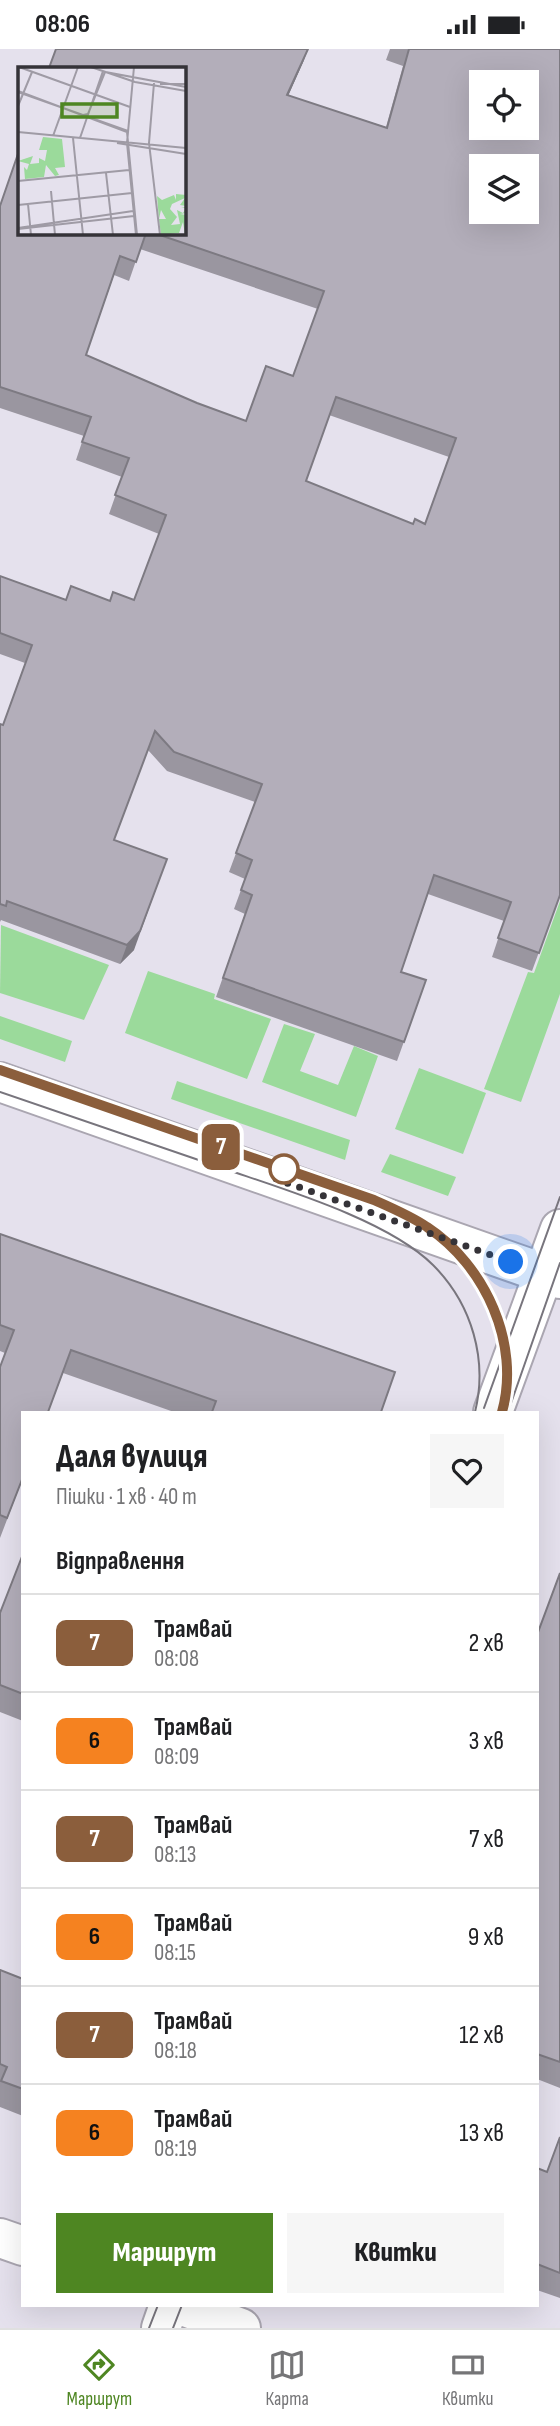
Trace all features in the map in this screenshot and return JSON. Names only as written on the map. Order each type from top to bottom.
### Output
[{"type":"street","points":[[0,1082],[552,1276]]},
{"type":"street","points":[[492,1411],[552,1276],[560,1229]]},
{"type":"street","points":[[0,2238],[21,2245]]},
{"type":"street","points":[[161,2328],[168,2307]]},
{"type":"street","points":[[185,2307],[241,2328]]},
{"type":"green space","points":[[560,901],[560,994],[521,1102],[484,1089],[528,972],[534,973]]},
{"type":"green space","points":[[1,925],[109,965],[84,1020],[0,993]]},
{"type":"green space","points":[[148,971],[215,994],[214,999],[271,1019],[247,1079],[125,1033]]},
{"type":"green space","points":[[0,1016],[72,1041],[65,1062],[0,1039]]},
{"type":"green space","points":[[284,1024],[315,1034],[300,1071],[338,1085],[354,1046],[378,1056],[356,1117],[262,1082]]},
{"type":"green space","points":[[419,1068],[486,1093],[463,1154],[395,1129]]},
{"type":"green space","points":[[177,1081],[350,1140],[345,1160],[171,1099]]},
{"type":"green space","points":[[390,1154],[456,1177],[448,1196],[381,1172]]},
{"type":"building","points":[[56,49],[308,49],[287,95],[387,128],[409,49],[560,49],[560,895],[539,953],[498,938],[511,902],[434,875],[401,972],[426,980],[404,1042],[223,978],[252,895],[241,890],[252,860],[236,853],[262,784],[174,752],[155,731],[114,840],[167,859],[140,931],[127,945],[7,901],[6,906],[0,904],[0,724],[3,725],[32,645],[0,633],[0,576],[66,600],[71,586],[110,601],[113,592],[134,600],[166,515],[115,495],[129,458],[82,442],[91,417],[0,387],[0,206],[18,154],[18,235],[145,235],[136,262],[120,256],[86,355],[246,421],[266,366],[293,376],[324,291],[160,235],[186,235],[186,67],[49,67]],"holes":[[[336,397],[456,438],[425,524],[415,519],[413,524],[306,481]]]},
{"type":"building","points":[[0,1234],[395,1372],[381,1411],[212,1411],[216,1401],[71,1350],[48,1411],[21,1411],[21,1482],[7,1518],[0,1515],[0,1367],[14,1330],[0,1325]]},
{"type":"building","points":[[21,1559],[21,1693],[0,1685],[0,1613]]},
{"type":"building","points":[[560,1573],[560,2062],[539,2055],[539,1630]]},
{"type":"building","points":[[0,1970],[21,1978],[21,2088],[1,2081],[7,2067],[0,2064]]},
{"type":"building","points":[[560,2137],[560,2273],[539,2265],[539,2169],[547,2172]]},
{"type":"tram line","points":[[0,1070],[340,1186],[403,1212],[422,1224],[440,1237],[473,1273],[496,1316],[506,1364],[502,1411]]},
{"type":"tram line","name":"7","points":[[0,1070],[374,1200],[426,1226],[460,1257],[479,1280],[495,1313],[505,1347],[506,1373],[502,1411]]},
{"type":"tram line","points":[[0,1092],[334,1207],[390,1234],[414,1249],[447,1280],[467,1315],[478,1353],[479,1392],[475,1411]]},
{"type":"tram line","points":[[484,1408],[560,1197]]},
{"type":"tram line","points":[[510,1406],[560,1263]]},
{"type":"tram line","points":[[149,2328],[157,2307]]},
{"type":"tram line","points":[[173,2328],[181,2307]]},
{"type":"route","points":[[284,1169],[276,1179],[511,1262]]}]
